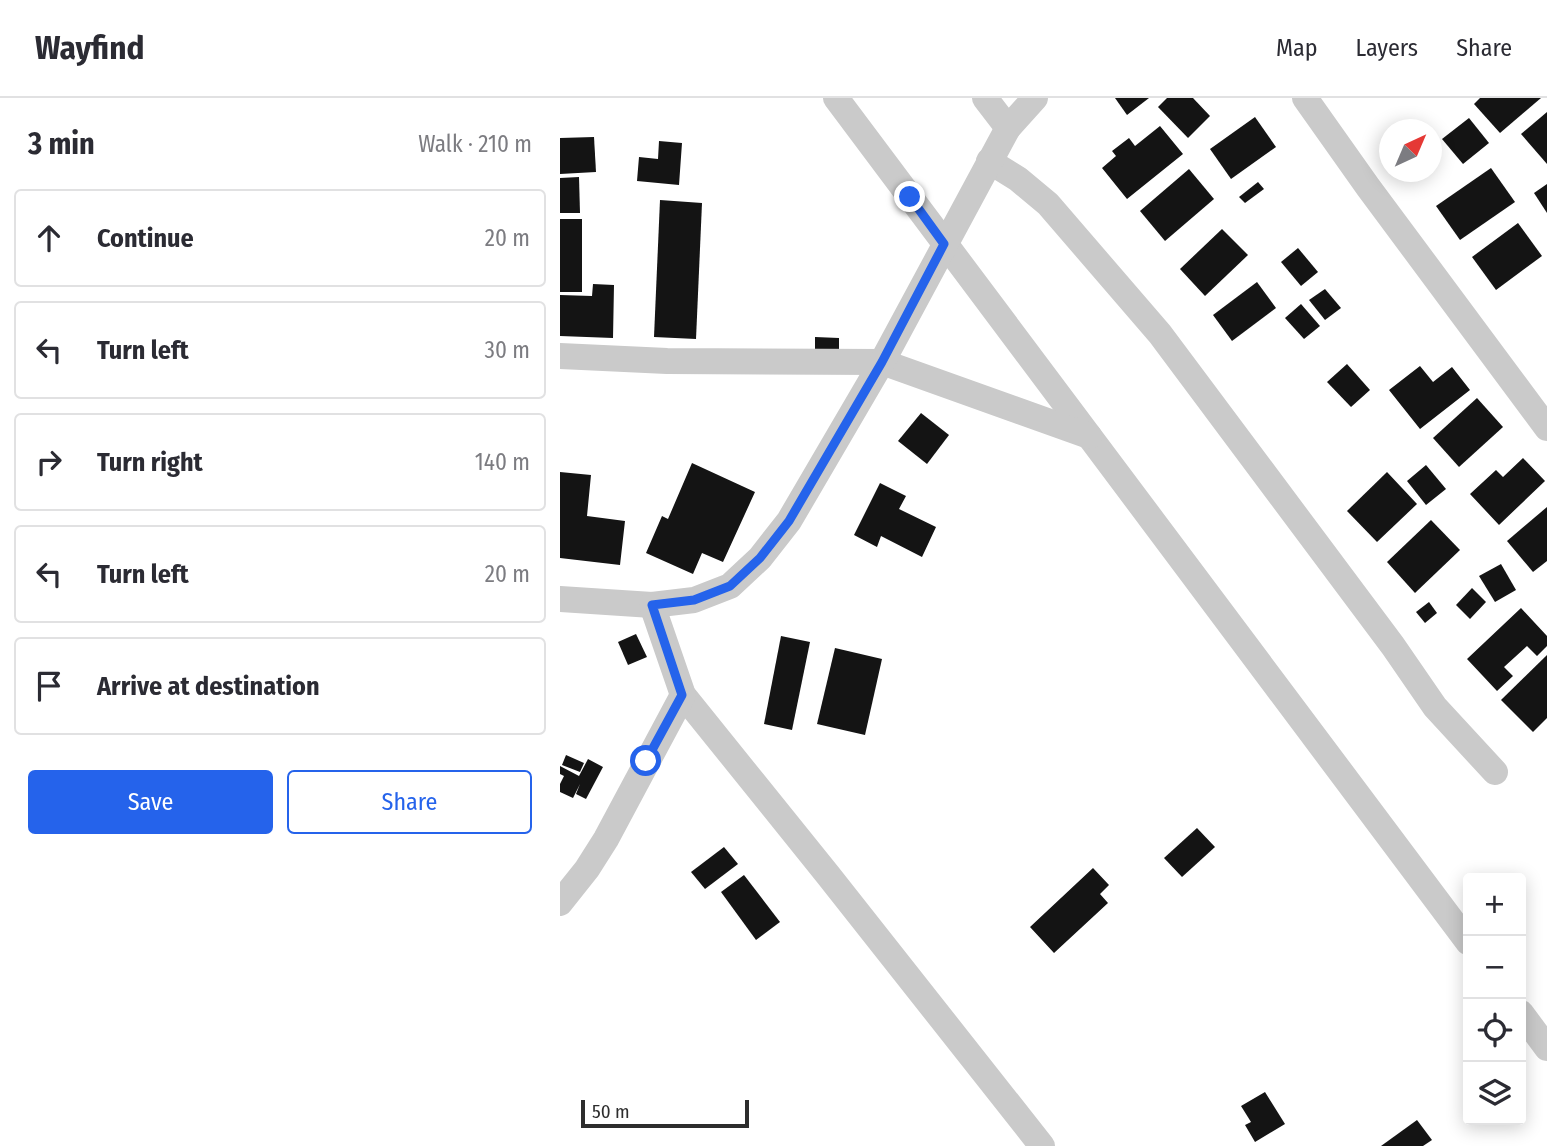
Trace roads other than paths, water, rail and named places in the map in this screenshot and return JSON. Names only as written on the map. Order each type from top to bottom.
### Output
[{"type":"street","points":[[836,98],[1464,936]]},
{"type":"street","points":[[985,98],[1008,128]]},
{"type":"street","points":[[560,599],[652,605],[694,600],[730,586],[760,558],[789,521],[882,362],[1008,128],[1035,98]]},
{"type":"street","points":[[1305,98],[1547,428]]},
{"type":"street","points":[[989,161],[1018,179],[1048,204],[1160,334],[1393,646],[1435,707],[1495,772]]},
{"type":"street","points":[[560,356],[667,362],[882,362],[1089,436]]},
{"type":"street","points":[[652,605],[682,695],[1042,1146]]},
{"type":"street","points":[[560,903],[606,839],[682,695]]},
{"type":"street","points":[[1526,1020],[1547,1048]]}]
